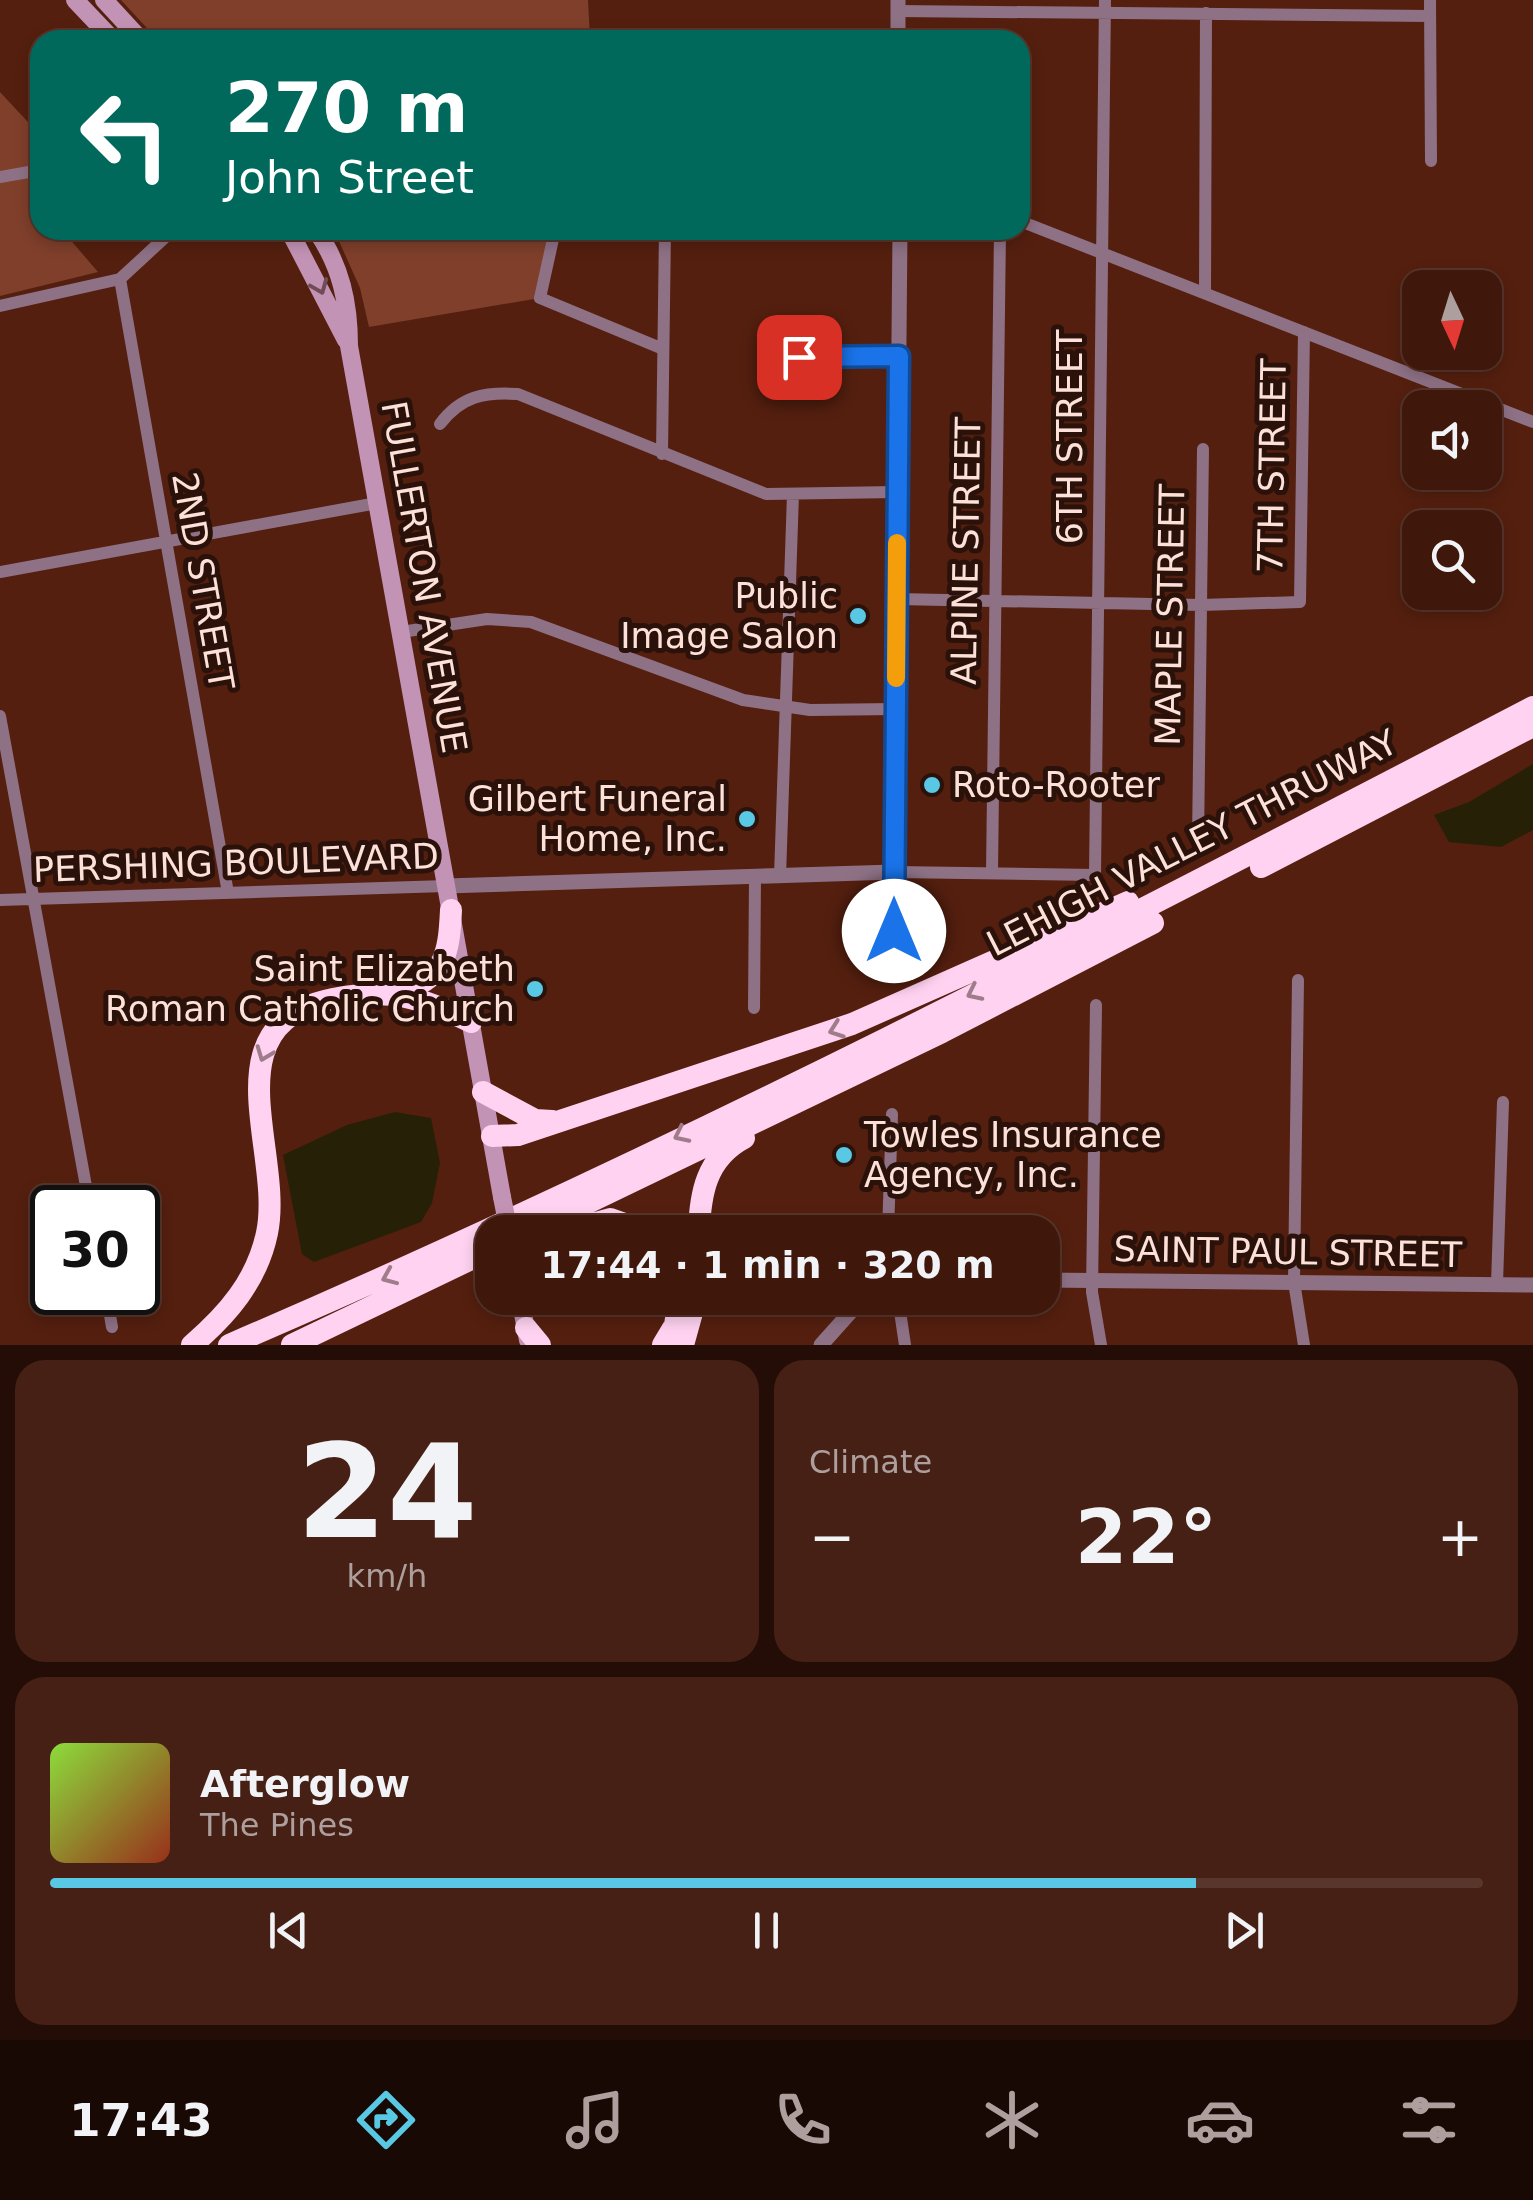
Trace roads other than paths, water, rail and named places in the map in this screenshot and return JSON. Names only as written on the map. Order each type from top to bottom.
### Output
[{"type":"highway","name":"LEHIGH VALLEY THRUWAY","points":[[229,1345],[413,1266],[1172,897],[1533,706]]},
{"type":"highway","name":"LEHIGH VALLEY THRUWAY","points":[[561,1215],[942,1032],[1533,726]]},
{"type":"highway","points":[[492,1136],[518,1135],[852,1024],[1310,823]]},
{"type":"highway","points":[[192,1345],[242,1293],[266,1238],[271,1178],[257,1089],[259,1064],[269,1040],[284,1022],[316,1003],[392,993],[422,984],[449,952],[451,910]]},
{"type":"highway","points":[[392,993],[425,999],[471,1022]]},
{"type":"highway","points":[[700,1215],[703,1186],[727,1149],[942,1032]]},
{"type":"highway","points":[[483,1092],[535,1120],[555,1122]]},
{"type":"highway","points":[[292,1345],[475,1257]]},
{"type":"highway","points":[[406,1291],[475,1265]]},
{"type":"highway","points":[[663,1345],[676,1315]]},
{"type":"highway","points":[[683,1345],[691,1315]]},
{"type":"main road","points":[[76,0],[104,30]]},
{"type":"main road","points":[[104,0],[132,30]]},
{"type":"main road","name":"FULLERTON AVENUE","points":[[293,240],[349,346]]},
{"type":"main road","name":"FULLERTON AVENUE","points":[[322,240],[349,306],[349,346],[506,1215]]},
{"type":"main road","points":[[525,1315],[532,1339]]},
{"type":"street","points":[[1430,0],[1432,162]]},
{"type":"street","points":[[898,5],[1105,6],[1206,13],[1308,7],[1430,16]]},
{"type":"street","name":"6TH STREET","points":[[992,874],[1095,874],[1105,6]]},
{"type":"street","points":[[1205,294],[1206,13]]},
{"type":"street","points":[[0,178],[30,172]]},
{"type":"street","points":[[1030,226],[1533,422]]},
{"type":"street","points":[[0,306],[120,279],[162,240]]},
{"type":"street","points":[[553,240],[540,298],[663,349]]},
{"type":"street","points":[[662,454],[664,240]]},
{"type":"street","points":[[893,961],[900,240]]},
{"type":"street","name":"ALPINE STREET","points":[[992,874],[1000,240]]},
{"type":"street","name":"2ND STREET","points":[[120,279],[228,893]]},
{"type":"street","name":"7TH STREET","points":[[1201,605],[1300,602],[1304,332]]},
{"type":"street","points":[[766,358],[899,356]]},
{"type":"street","points":[[440,424],[467,398],[484,393],[518,394],[766,494],[898,492]]},
{"type":"street","name":"MAPLE STREET","points":[[1198,841],[1203,449]]},
{"type":"street","points":[[780,876],[793,494]]},
{"type":"street","points":[[0,572],[378,504]]},
{"type":"street","points":[[896,599],[1201,605]]},
{"type":"street","points":[[401,632],[486,618],[531,622],[708,690],[783,708],[896,709]]},
{"type":"street","points":[[0,716],[86,1185]]},
{"type":"street","points":[[894,872],[992,874]]},
{"type":"street","name":"PERSHING BOULEVARD","points":[[0,900],[894,872]]},
{"type":"street","points":[[754,1008],[755,876]]},
{"type":"street","points":[[1298,980],[1294,1282],[1304,1345]]},
{"type":"street","points":[[1096,1005],[1092,1280],[1101,1345]]},
{"type":"street","points":[[1497,1284],[1503,1102]]},
{"type":"street","points":[[889,1215],[892,1114]]},
{"type":"street","name":"SAINT PAUL STREET","points":[[1060,1280],[1533,1285]]},
{"type":"street","points":[[110,1315],[112,1328]]},
{"type":"street","points":[[821,1345],[847,1315]]},
{"type":"street","points":[[901,1315],[905,1345]]},
{"type":"place","name":"Public Image Salon","points":[[858,616]]},
{"type":"place","name":"Roto-Rooter","points":[[932,785]]},
{"type":"place","name":"Gilbert Funeral Home, Inc.","points":[[747,819]]},
{"type":"place","name":"Saint Elizabeth Roman Catholic Church","points":[[535,989]]},
{"type":"place","name":"Towles Insurance Agency, Inc.","points":[[844,1155]]}]
